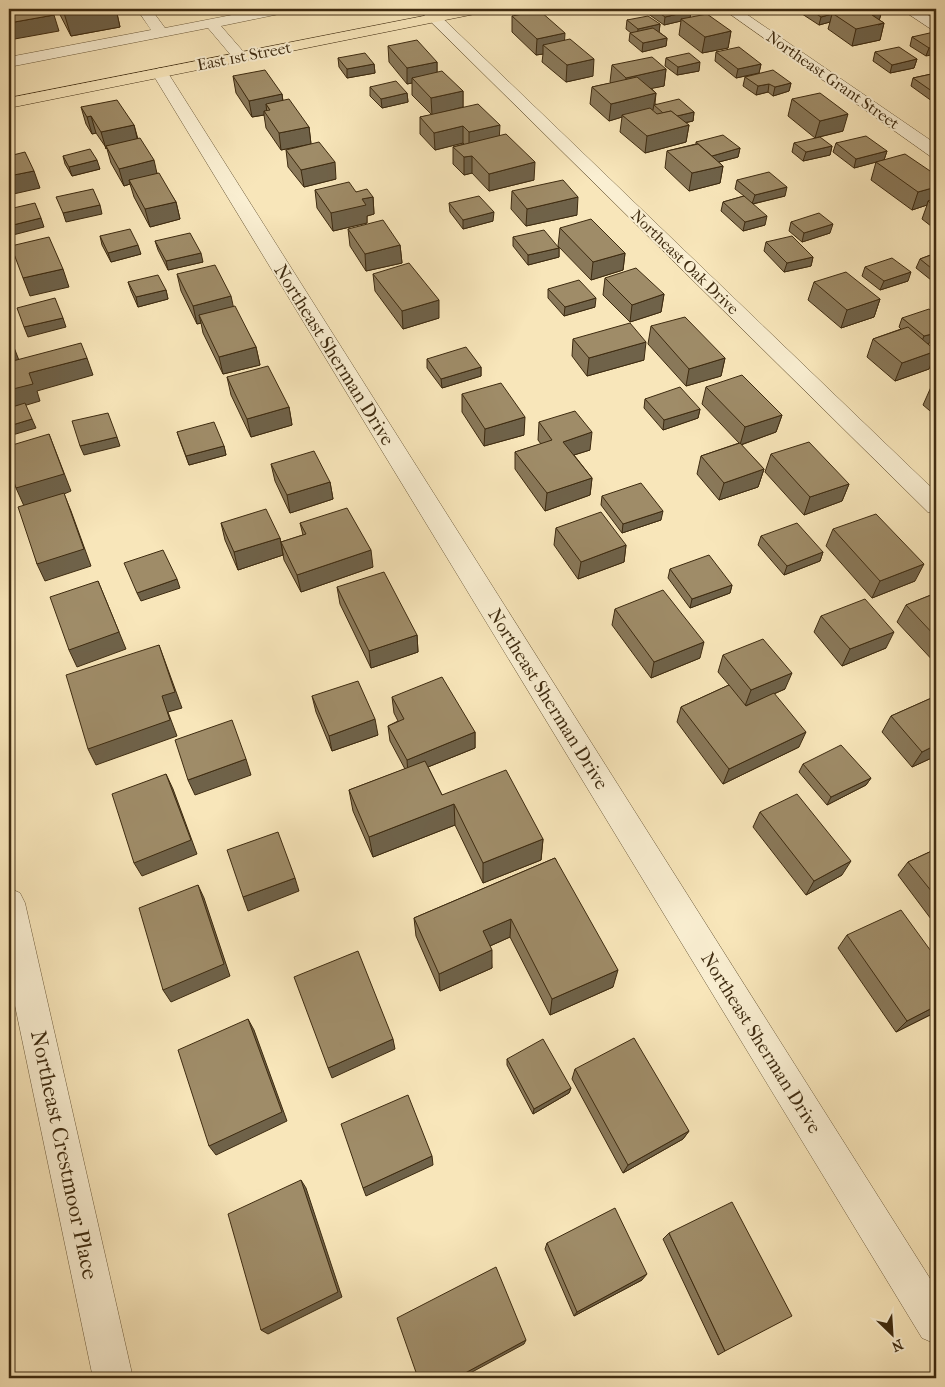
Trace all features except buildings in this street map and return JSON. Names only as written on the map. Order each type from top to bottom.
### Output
[{"type":"main road","name":"East 1st Street","points":[[9,103],[240,57],[430,13],[480,9]]},
{"type":"street","points":[[144,9],[161,33]]},
{"type":"street","points":[[9,62],[284,9]]},
{"type":"street","name":"Northeast Grant Street","points":[[730,9],[936,152]]},
{"type":"street","points":[[908,9],[936,26]]},
{"type":"street","name":"Northeast Oak Drive","points":[[430,13],[936,506]]},
{"type":"street","points":[[211,23],[240,57]]},
{"type":"street","name":"Northeast Sherman Drive","points":[[160,73],[936,1324]]},
{"type":"street","name":"Northeast Crestmoor Place","points":[[9,903],[113,1378]]}]
